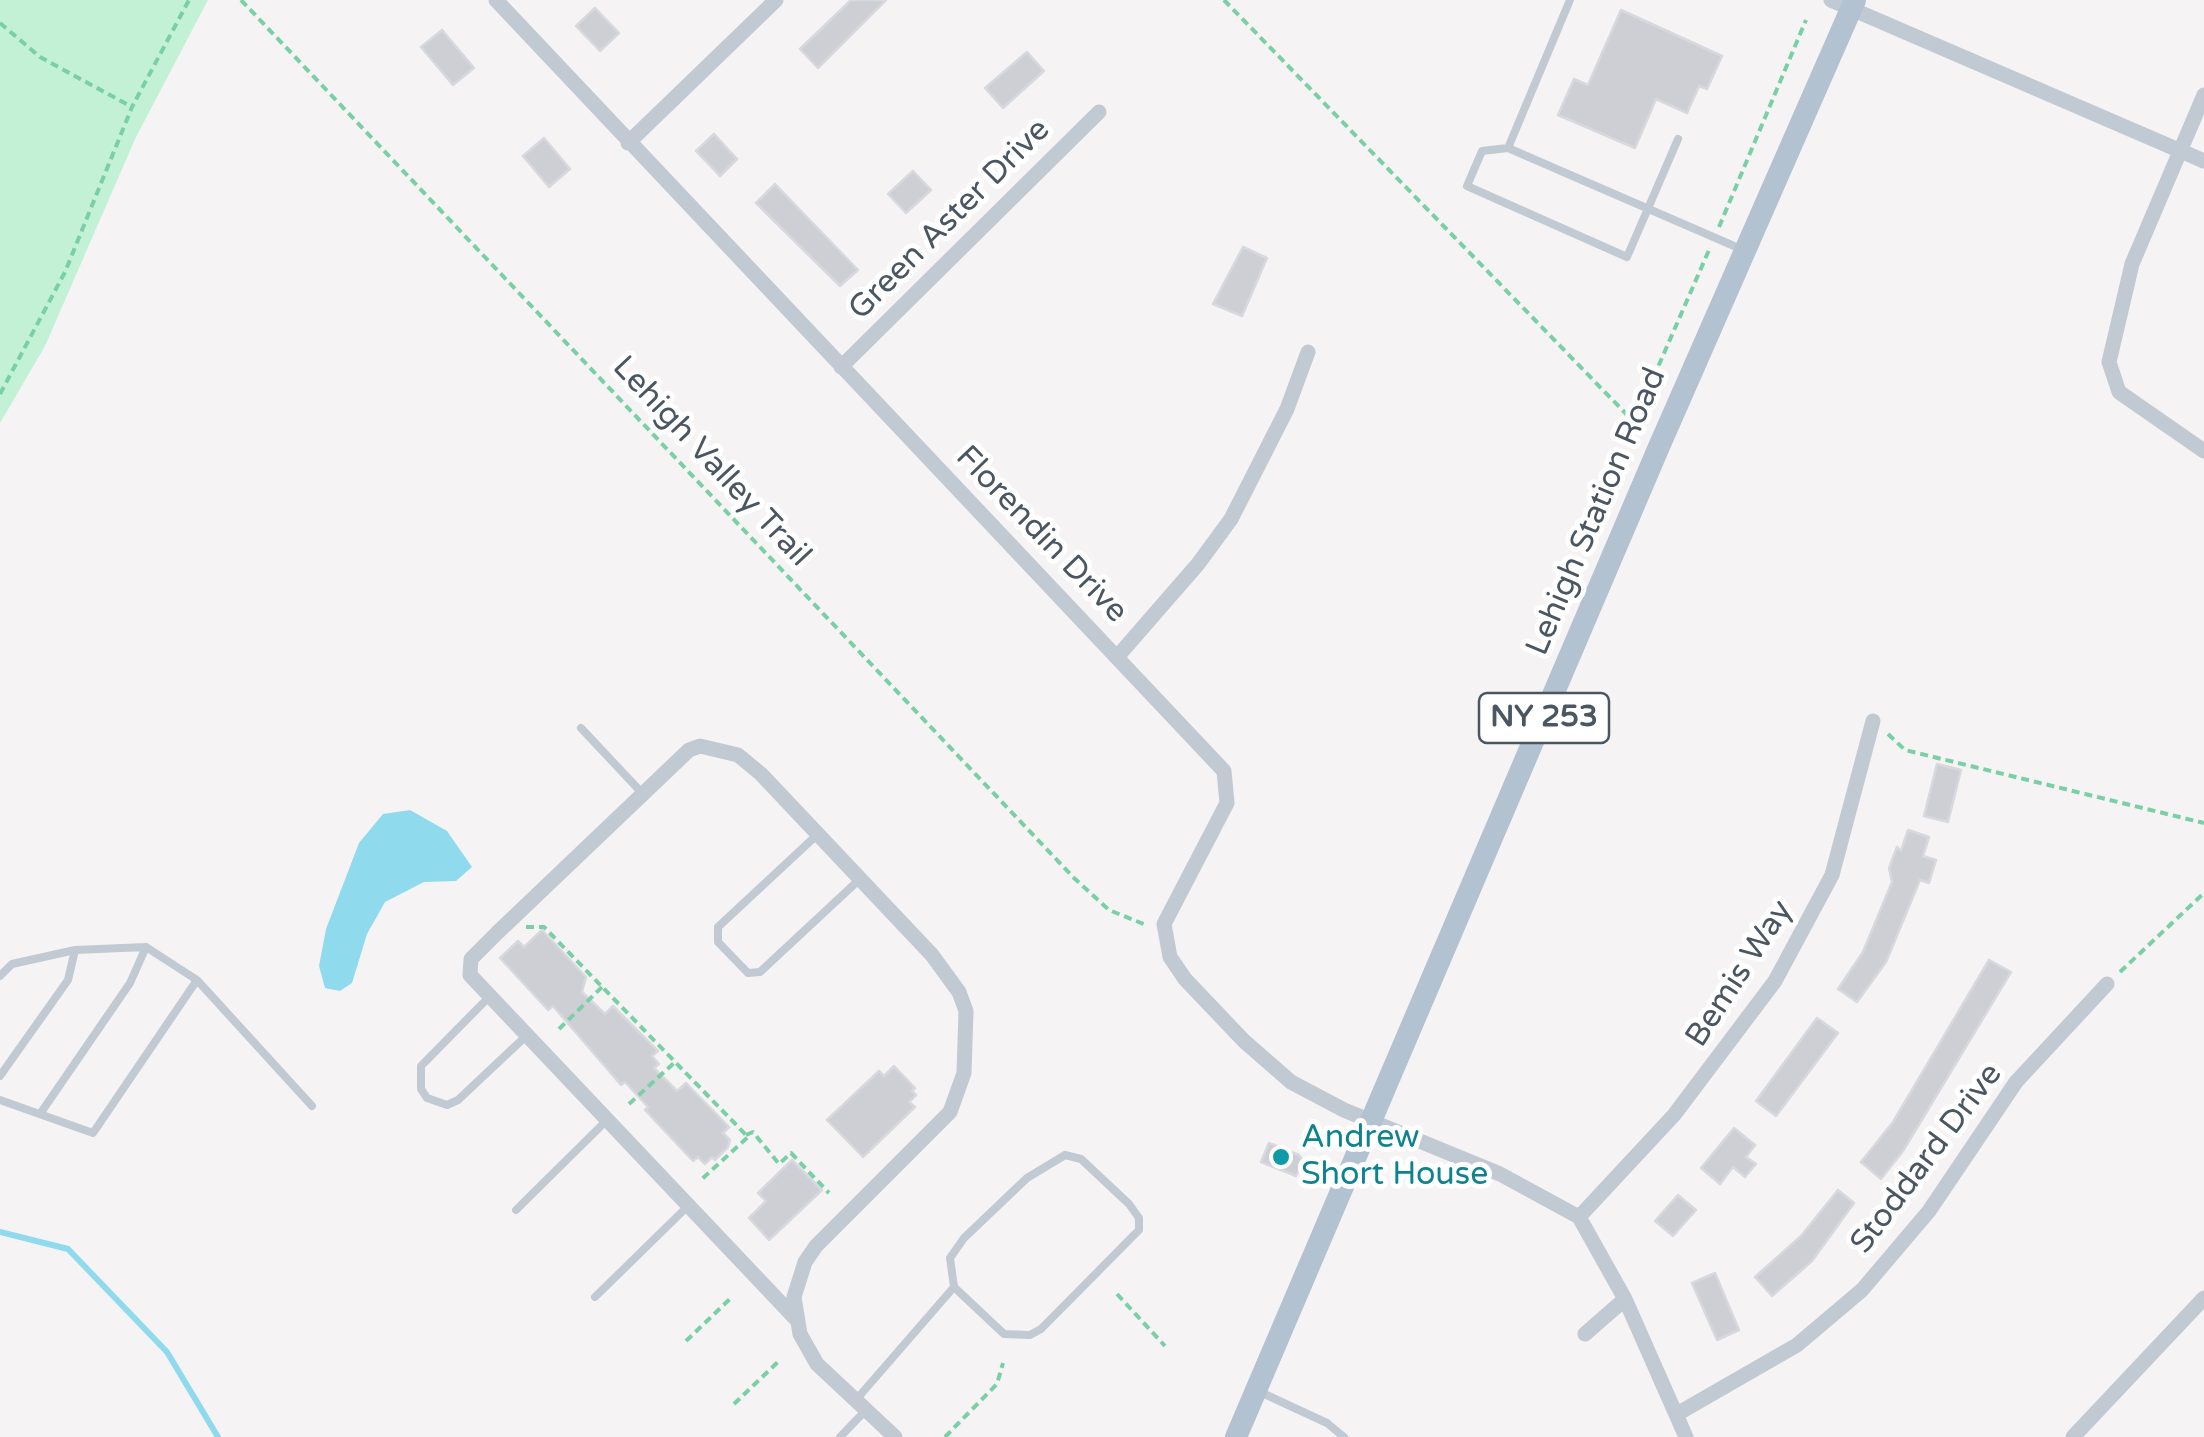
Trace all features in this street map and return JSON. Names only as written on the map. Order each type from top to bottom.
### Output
[{"type":"main road","name":"Lehigh Station Road","points":[[1236,1437],[1745,250],[1846,3]]},
{"type":"street","name":"Florendin Drive","points":[[496,0],[1213,755],[1228,784],[1218,823],[1176,894],[1164,932]]},
{"type":"street","points":[[628,143],[776,0]]},
{"type":"street","points":[[1846,3],[2204,161]]},
{"type":"street","points":[[2204,95],[2132,264],[2118,308],[2108,362],[2119,392],[2204,451]]},
{"type":"street","name":"Green Aster Drive","points":[[841,367],[1099,112]]},
{"type":"street","points":[[1118,656],[1198,564],[1230,519],[1287,409],[1308,352]]},
{"type":"street","name":"Bemis Way","points":[[1579,1217],[1674,1114],[1775,981],[1832,875],[1873,721]]},
{"type":"street","points":[[795,1318],[799,1279],[816,1246],[950,1112],[964,1072],[966,1011],[960,992],[932,955],[761,774],[725,749],[690,750],[497,933],[470,967],[475,984],[795,1318],[817,1364],[895,1437]]},
{"type":"street","points":[[1164,932],[1170,957],[1185,979],[1244,1041],[1291,1082],[1500,1174],[1579,1217],[1624,1299],[1686,1437]]},
{"type":"street","name":"Stoddard Drive","points":[[1677,1414],[1784,1354],[1862,1290],[1929,1211],[2016,1082],[2107,984]]},
{"type":"street","points":[[2073,1437],[2204,1298]]},
{"type":"street","points":[[1585,1334],[1624,1299]]},
{"type":"lane","points":[[1508,148],[1570,0]]},
{"type":"lane","points":[[1678,139],[1648,209],[1627,258],[1467,186],[1482,151],[1508,148],[1648,209],[1745,250]]},
{"type":"lane","points":[[582,728],[642,793]]},
{"type":"lane","points":[[819,833],[718,927],[718,942],[748,973],[760,972],[860,878]]},
{"type":"lane","points":[[40,1114],[130,983],[146,947]]},
{"type":"lane","points":[[0,976],[12,964],[76,950],[146,947],[197,980],[312,1106]]},
{"type":"lane","points":[[0,1076],[68,980],[76,950]]},
{"type":"lane","points":[[0,1100],[93,1133],[197,980]]},
{"type":"lane","points":[[488,998],[422,1066],[421,1089],[427,1098],[447,1106],[458,1100],[525,1037]]},
{"type":"lane","points":[[516,1210],[606,1122]]},
{"type":"lane","points":[[1065,1155],[1080,1159],[1138,1218],[1139,1230],[1132,1240],[1030,1334],[1004,1334],[993,1328],[954,1288],[948,1269],[956,1248],[1051,1160],[1065,1155]]},
{"type":"lane","points":[[595,1297],[688,1206]]},
{"type":"lane","points":[[840,1437],[860,1405],[954,1288]]},
{"type":"lane","points":[[1256,1390],[1327,1423],[1344,1437]]},
{"type":"path","points":[[0,394],[65,272],[132,107],[189,0]]},
{"type":"path","name":"Lehigh Valley Trail","points":[[241,0],[1074,878],[1109,910],[1164,932]]},
{"type":"path","points":[[0,23],[40,58],[132,107]]},
{"type":"path","points":[[1873,721],[1906,750],[2204,824]]},
{"type":"path","points":[[2107,984],[2204,894]]},
{"type":"path","points":[[497,933],[544,927],[746,1135]]},
{"type":"path","points":[[558,1028],[603,987]]},
{"type":"path","points":[[629,1104],[675,1062]]},
{"type":"path","points":[[702,1179],[753,1132],[780,1164],[791,1153],[829,1192]]},
{"type":"path","points":[[1117,1294],[1165,1346]]},
{"type":"path","points":[[686,1341],[734,1296]]},
{"type":"path","points":[[734,1404],[780,1360]]},
{"type":"path","points":[[946,1437],[997,1384],[1003,1363]]},
{"type":"green space","points":[[0,0],[208,0],[136,137],[45,346],[0,423]]},
{"type":"water","points":[[410,810],[447,831],[472,867],[456,881],[424,882],[385,902],[367,934],[352,983],[340,991],[325,988],[319,966],[326,929],[359,843],[383,814]]},
{"type":"building","points":[[851,0],[886,0],[818,68],[800,49]]},
{"type":"building","points":[[595,8],[619,33],[600,51],[576,26]]},
{"type":"building","points":[[1621,10],[1722,56],[1707,89],[1699,86],[1687,113],[1656,99],[1635,148],[1558,115],[1574,79],[1588,85]]},
{"type":"building","points":[[442,30],[474,68],[453,85],[421,47]]},
{"type":"building","points":[[1027,52],[1044,71],[1003,108],[985,88]]},
{"type":"building","points":[[714,134],[737,159],[720,176],[696,151]]},
{"type":"building","points":[[544,138],[570,169],[549,187],[523,156]]},
{"type":"building","points":[[913,171],[931,190],[906,213],[888,194]]},
{"type":"building","points":[[775,184],[858,270],[840,286],[756,203]]},
{"type":"building","points":[[1243,247],[1267,258],[1242,316],[1213,304]]},
{"type":"building","points":[[1937,764],[1961,770],[1948,822],[1924,816]]},
{"type":"building","points":[[1908,830],[1929,837],[1923,856],[1936,860],[1929,883],[1920,880],[1886,962],[1857,1002],[1838,989],[1863,952],[1892,882],[1889,868],[1897,847],[1901,851]]},
{"type":"building","points":[[542,930],[586,977],[582,992],[605,1014],[613,1006],[658,1051],[652,1056],[659,1064],[654,1068],[677,1091],[686,1083],[729,1127],[723,1133],[730,1140],[728,1147],[715,1160],[712,1157],[705,1164],[698,1157],[693,1161],[553,1006],[548,1010],[500,958],[518,941],[524,947]]},
{"type":"building","points":[[1989,960],[2011,972],[1903,1151],[1881,1179],[1861,1162],[1893,1122]]},
{"type":"building","points":[[1817,1018],[1838,1033],[1776,1116],[1756,1101]]},
{"type":"building","points":[[894,1066],[915,1088],[912,1091],[916,1095],[909,1102],[915,1107],[863,1157],[827,1120],[879,1071],[884,1076]]},
{"type":"building","points":[[1734,1128],[1755,1145],[1746,1157],[1756,1164],[1745,1177],[1733,1167],[1720,1184],[1701,1168]]},
{"type":"building","name":"Andrew Short House","points":[[1269,1143],[1299,1155],[1303,1161],[1296,1176],[1261,1162]]},
{"type":"building","points":[[792,1160],[822,1190],[769,1240],[749,1218],[766,1201],[758,1193]]},
{"type":"building","points":[[1838,1190],[1854,1203],[1812,1261],[1772,1296],[1755,1277],[1801,1236]]},
{"type":"building","points":[[1678,1195],[1696,1210],[1673,1236],[1655,1221]]},
{"type":"building","points":[[1715,1273],[1739,1330],[1717,1340],[1692,1283]]},
{"type":"waterway","points":[[0,1232],[68,1249],[167,1352],[218,1437]]},
{"type":"place","name":"Andrew Short House","points":[[1281,1157]]}]
